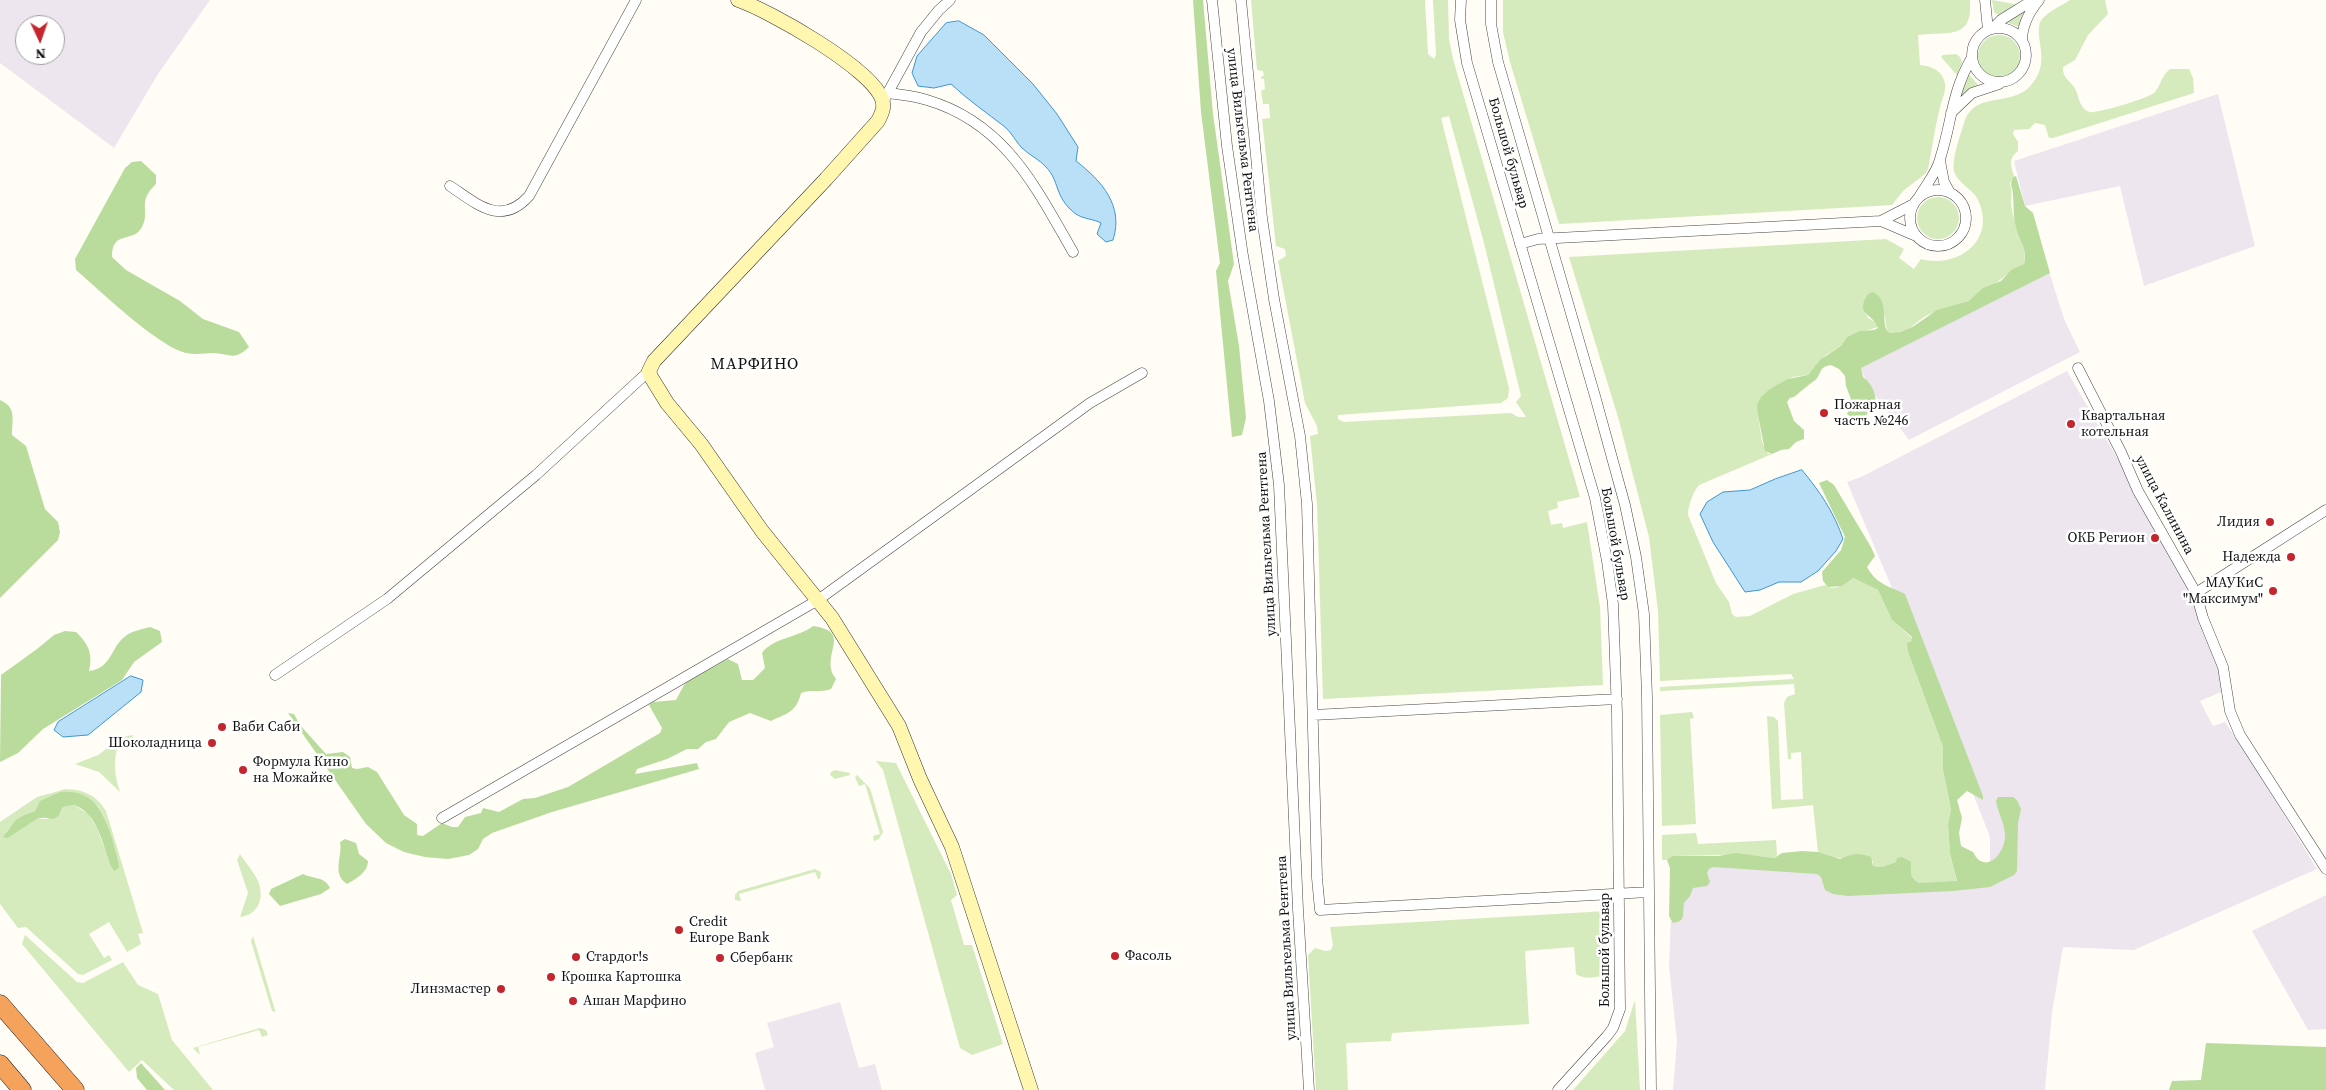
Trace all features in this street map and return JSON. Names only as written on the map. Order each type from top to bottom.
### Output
[{"type":"highway","points":[[0,1004],[75,1090]]},
{"type":"highway","points":[[0,1064],[22,1090]]},
{"type":"street","points":[[450,186],[484,209],[495,212],[506,211],[523,202],[529,196],[636,0]]},
{"type":"street","points":[[738,0],[803,32],[871,82],[886,97],[926,99],[957,111],[986,129],[1014,156],[1073,252]]},
{"type":"street","points":[[275,676],[387,599],[536,475],[649,372],[654,361],[872,127],[883,113],[886,97],[921,32],[950,0]]},
{"type":"street","name":"улица Вильгельма Рентгена","points":[[1212,0],[1226,146],[1242,256],[1269,401],[1279,485],[1308,1090]]},
{"type":"street","name":"улица Вильгельма Рентгена","points":[[1241,0],[1249,100],[1265,242],[1302,447],[1307,504],[1317,878],[1320,910],[1619,893]]},
{"type":"street","name":"Большой бульвар","points":[[1461,0],[1460,20],[1467,63],[1595,498],[1613,604],[1621,974],[1620,1009],[1617,1019],[1607,1036],[1558,1090]]},
{"type":"street","name":"Большой бульвар","points":[[1491,0],[1491,24],[1498,62],[1625,505],[1636,556],[1644,614],[1651,1090]]},
{"type":"street","points":[[1985,0],[1990,30]]},
{"type":"street","points":[[2002,83],[1995,83],[1982,77],[1973,66],[1974,44],[1981,34],[1990,30],[2001,20],[2033,0]]},
{"type":"street","points":[[1950,113],[1972,93],[2015,78],[2024,67],[2026,54],[2022,41],[2024,24],[2039,0]]},
{"type":"street","points":[[1990,30],[2006,29],[2022,41]]},
{"type":"street","points":[[1917,237],[1910,221],[1916,201],[1940,161],[1950,113],[1960,80],[1972,59]]},
{"type":"street","points":[[1940,161],[1944,182],[1950,193]]},
{"type":"street","points":[[1520,244],[1550,239],[1881,221],[1933,190],[1950,193],[1957,197],[1965,211],[1966,219],[1961,235],[1955,241],[1939,246],[1931,245],[1881,221]]},
{"type":"street","name":"улица Калинина","points":[[2078,368],[2121,452],[2138,491],[2196,593],[2203,618],[2223,666],[2233,720],[2240,735],[2326,869]]},
{"type":"street","points":[[649,372],[653,382],[667,403],[701,444],[762,531],[818,600],[844,636],[860,666],[899,726],[920,779],[952,847],[1030,1090]]},
{"type":"street","points":[[442,818],[818,600],[1090,403],[1142,373]]},
{"type":"street","points":[[2196,593],[2326,510]]},
{"type":"street","points":[[1313,715],[1616,699]]},
{"type":"street","points":[[1619,893],[1649,892]]},
{"type":"shaded area","points":[[0,0],[210,0],[158,74],[114,148],[0,63]]},
{"type":"shaded area","points":[[2218,94],[2255,246],[2144,286],[2120,186],[2025,206],[2014,161]]},
{"type":"shaded area","points":[[2049,271],[2064,319],[2080,352],[1909,440],[1871,390],[1858,364]]},
{"type":"shaded area","points":[[2067,371],[2189,583],[2226,690],[2200,701],[2213,726],[2225,722],[2317,869],[2134,950],[2063,947],[2052,1013],[2045,1090],[1673,1090],[1677,1041],[1669,966],[1673,861],[1990,886],[1990,837],[1906,621],[1847,482],[1863,476]]},
{"type":"shaded area","points":[[2326,895],[2326,1029],[2308,1030],[2252,931]]},
{"type":"shaded area","points":[[840,1002],[859,1068],[875,1064],[882,1090],[765,1090],[755,1053],[774,1047],[767,1023]]},
{"type":"green space","points":[[1193,0],[1203,0],[1213,114],[1234,264],[1228,281],[1239,346],[1246,418],[1242,435],[1232,437],[1216,271],[1220,263],[1201,112]]},
{"type":"green space","points":[[1251,0],[1425,0],[1428,54],[1434,59],[1436,55],[1433,0],[1448,0],[1449,39],[1453,59],[1580,497],[1557,502],[1558,508],[1548,511],[1551,525],[1562,523],[1563,528],[1587,522],[1600,607],[1603,685],[1323,699],[1317,504],[1310,436],[1318,434],[1317,426],[1305,403],[1278,261],[1286,256],[1285,249],[1276,246],[1262,119],[1270,118],[1269,104],[1263,104],[1261,91],[1265,89],[1264,79],[1260,78],[1264,75],[1263,71],[1257,70]],"holes":[[[1449,116],[1484,243],[1521,396],[1516,402],[1526,417],[1518,417],[1511,413],[1344,422],[1338,419],[1338,415],[1501,403],[1508,398],[1509,388],[1441,118]]]},
{"type":"green space","points":[[1503,0],[1970,0],[1970,13],[1963,28],[1956,31],[1918,35],[1920,65],[1933,68],[1942,76],[1945,90],[1928,169],[1925,174],[1903,191],[1892,205],[1559,224],[1510,62],[1503,32]]},
{"type":"green space","points":[[1992,0],[2015,4],[2015,6],[1998,15],[1994,12]]},
{"type":"green space","points":[[2070,0],[2105,0],[2108,14],[2088,35],[2075,60],[2063,67],[2064,75],[2075,89],[2086,111],[2094,112],[2112,108],[2151,95],[2170,69],[2189,69],[2193,78],[2194,93],[2053,138],[2049,138],[2045,125],[2035,123],[2029,129],[2014,130],[2013,134],[2018,142],[2018,151],[2011,162],[2014,176],[2010,183],[2011,207],[2023,243],[2024,264],[1971,300],[1930,314],[1899,333],[1887,331],[1885,317],[1866,298],[1863,306],[1868,318],[1877,323],[1878,327],[1851,335],[1842,345],[1826,355],[1808,375],[1793,377],[1771,388],[1758,415],[1762,442],[1768,454],[1772,454],[1699,485],[1689,507],[1688,515],[1716,583],[1729,602],[1732,614],[1736,617],[1750,616],[1793,594],[1825,585],[1833,588],[1853,578],[1878,590],[1892,620],[1912,638],[1908,652],[1943,747],[1943,770],[1951,809],[1948,824],[1950,854],[1957,882],[1919,883],[1914,880],[1909,871],[1911,867],[1896,862],[1882,867],[1873,866],[1873,861],[1838,858],[1818,852],[1813,805],[1772,809],[1767,716],[1774,717],[1778,721],[1781,800],[1803,799],[1801,752],[1791,753],[1791,759],[1788,759],[1784,703],[1787,697],[1795,694],[1794,684],[1660,691],[1660,687],[1794,679],[1791,674],[1660,681],[1658,611],[1649,537],[1618,417],[1569,257],[1886,239],[1904,249],[1899,258],[1914,269],[1921,259],[1948,260],[1960,255],[1978,239],[1982,228],[1983,214],[1976,196],[1958,179],[1954,171],[1955,154],[1964,123],[1969,113],[1976,106],[1985,102],[2014,96],[2032,84],[2041,66],[2039,25],[2045,16]]},
{"type":"green space","points":[[2024,11],[2019,27],[2006,22]]},
{"type":"green space","points":[[2003,35],[2011,38],[2017,44],[2020,56],[2017,68],[2011,74],[1995,77],[1987,74],[1981,68],[1978,52],[1981,44],[1987,38]]},
{"type":"green space","points":[[1956,54],[1962,62],[1957,75],[1941,57],[1943,55]]},
{"type":"green space","points":[[1967,72],[1978,85],[1959,97]]},
{"type":"green space","points":[[141,161],[156,175],[156,184],[145,201],[145,216],[142,227],[134,235],[115,243],[112,257],[126,270],[180,301],[203,319],[239,332],[249,347],[240,354],[232,356],[214,353],[193,354],[176,349],[146,330],[76,270],[75,259],[125,168],[132,162]]},
{"type":"green space","points":[[2016,176],[2025,206],[2033,213],[2050,273],[1861,368],[1863,377],[1872,387],[1876,400],[1875,409],[1863,417],[1854,419],[1847,414],[1852,402],[1846,386],[1845,376],[1839,369],[1831,365],[1827,366],[1816,379],[1787,402],[1794,421],[1804,430],[1804,439],[1796,442],[1789,449],[1772,454],[1765,451],[1757,405],[1761,397],[1771,388],[1788,379],[1808,375],[1820,360],[1842,345],[1847,337],[1860,331],[1878,328],[1864,310],[1864,301],[1868,294],[1873,292],[1881,300],[1887,331],[1891,333],[1901,332],[1914,326],[1937,310],[1969,301],[1983,288],[2001,281],[2011,270],[2024,264],[2025,253],[2015,223],[2011,182],[2013,177]]},
{"type":"green space","points":[[1942,197],[1950,200],[1956,206],[1959,218],[1956,230],[1950,236],[1934,239],[1926,236],[1920,230],[1917,214],[1920,206],[1926,200]]},
{"type":"green space","points":[[0,400],[9,406],[11,410],[13,419],[12,435],[26,446],[45,509],[58,522],[60,532],[58,540],[0,598]]},
{"type":"green space","points":[[1827,480],[1834,485],[1871,547],[1875,556],[1867,567],[1871,573],[1879,581],[1905,594],[1983,796],[1983,800],[1967,791],[1957,800],[1962,818],[1959,833],[1961,846],[1973,852],[1983,862],[1993,860],[2002,850],[2005,836],[1996,801],[1998,797],[2013,797],[2017,800],[2021,809],[2018,823],[2017,871],[2014,875],[1990,887],[1953,891],[1848,896],[1833,894],[1825,890],[1821,877],[1817,874],[1713,867],[1707,873],[1710,882],[1707,886],[1693,888],[1690,896],[1684,903],[1682,919],[1673,923],[1669,916],[1670,868],[1667,860],[1672,856],[1718,856],[1736,853],[1774,858],[1782,853],[1802,851],[1818,852],[1840,859],[1862,854],[1871,857],[1873,866],[1882,867],[1896,862],[1897,858],[1902,857],[1911,862],[1912,876],[1919,883],[1957,881],[1950,854],[1948,824],[1951,809],[1943,770],[1943,747],[1908,652],[1907,643],[1911,642],[1912,637],[1892,620],[1878,590],[1853,578],[1842,586],[1828,587],[1823,581],[1822,572],[1841,550],[1845,537],[1819,483]]},
{"type":"green space","points":[[813,626],[824,628],[833,636],[831,668],[836,679],[831,689],[801,693],[794,709],[771,721],[750,713],[729,722],[716,739],[706,742],[698,749],[687,749],[667,759],[637,769],[635,774],[697,763],[699,769],[552,812],[492,833],[483,839],[478,849],[469,855],[448,859],[425,857],[404,852],[386,843],[366,824],[288,713],[294,714],[300,725],[326,754],[343,752],[350,757],[352,768],[368,767],[377,772],[404,815],[417,824],[417,835],[423,836],[442,823],[458,827],[465,817],[481,813],[483,808],[499,812],[523,799],[535,798],[568,787],[660,733],[662,728],[649,705],[653,702],[676,700],[688,681],[728,659],[738,664],[742,680],[753,680],[765,668],[762,653],[767,648]]},
{"type":"green space","points":[[150,627],[160,631],[162,642],[134,662],[122,680],[43,729],[18,753],[0,762],[1,675],[54,635],[65,631],[76,632],[80,636],[89,650],[89,671],[97,669],[103,666],[117,645],[127,635]]},
{"type":"green space","points":[[1692,712],[1694,718],[1690,719],[1696,824],[1662,826],[1660,715]]},
{"type":"green space","points":[[133,735],[132,741],[117,749],[115,770],[120,792],[99,772],[75,764],[98,755],[123,737]]},
{"type":"green space","points":[[876,761],[896,763],[951,874],[957,895],[951,900],[964,945],[972,945],[1003,1044],[972,1055],[960,1048],[883,770]]},
{"type":"green space","points":[[835,770],[850,773],[850,775],[835,779],[830,775]]},
{"type":"green space","points":[[857,775],[870,788],[883,832],[879,839],[874,841],[873,836],[880,834],[865,784],[859,786],[855,777]]},
{"type":"green space","points":[[66,789],[84,792],[94,797],[106,811],[143,933],[138,934],[141,944],[127,952],[109,922],[89,934],[104,958],[109,955],[112,960],[83,975],[78,974],[26,927],[18,928],[0,904],[0,822],[37,797]],"holes":[[[60,792],[72,793],[89,799],[100,810],[108,826],[119,868],[109,861],[97,828],[88,814],[74,805],[63,807],[61,813],[47,819],[37,819],[8,838],[6,832],[24,815],[35,811],[40,802]]]},
{"type":"green space","points":[[60,792],[82,794],[90,799],[102,812],[110,831],[119,868],[114,871],[111,866],[99,831],[89,815],[74,805],[63,807],[58,817],[37,819],[8,838],[3,837],[16,820],[35,811],[40,801]]},
{"type":"green space","points":[[1696,833],[1698,844],[1776,840],[1777,855],[1774,858],[1736,855],[1672,856],[1667,860],[1662,860],[1662,835]]},
{"type":"green space","points":[[345,839],[356,843],[359,854],[368,861],[364,872],[347,884],[342,880],[339,870],[340,842]]},
{"type":"green space","points":[[240,854],[258,881],[261,894],[255,909],[246,916],[240,917],[248,893],[237,860]]},
{"type":"green space","points":[[815,869],[821,872],[820,879],[818,879],[815,872],[739,894],[741,901],[735,900],[735,895],[738,891]]},
{"type":"green space","points":[[303,874],[325,881],[330,888],[321,894],[280,906],[269,894],[271,889]]},
{"type":"green space","points":[[1607,911],[1608,973],[1592,978],[1576,974],[1574,947],[1525,951],[1529,1024],[1392,1033],[1391,1041],[1346,1043],[1348,1090],[1316,1090],[1308,955],[1315,948],[1325,951],[1331,950],[1333,945],[1330,927]]},
{"type":"green space","points":[[25,935],[77,982],[83,983],[123,962],[138,985],[158,994],[172,1040],[213,1090],[174,1090],[142,1060],[129,1072],[22,944]]},
{"type":"green space","points":[[253,936],[276,1012],[272,1011],[251,941]]},
{"type":"green space","points":[[1635,1000],[1640,1090],[1573,1090],[1625,1031]]},
{"type":"green space","points":[[260,1028],[266,1030],[268,1035],[262,1037],[259,1030],[198,1047],[200,1055],[193,1048]]},
{"type":"green space","points":[[2206,1043],[2326,1047],[2326,1090],[2169,1090],[2172,1081],[2201,1080]]},
{"type":"green space","points":[[141,1063],[165,1090],[147,1090],[137,1078],[136,1068]]},
{"type":"water","points":[[959,21],[984,35],[1033,84],[1057,114],[1078,147],[1076,161],[1102,186],[1113,205],[1116,216],[1116,228],[1113,240],[1106,242],[1097,234],[1101,223],[1079,216],[1069,208],[1061,196],[1054,178],[1046,167],[1022,148],[1005,127],[951,84],[934,88],[918,86],[912,73],[917,56],[946,23]]},
{"type":"water","points":[[1802,470],[1826,503],[1843,539],[1836,551],[1818,571],[1801,582],[1779,582],[1760,590],[1745,592],[1713,542],[1700,514],[1707,502],[1723,492],[1750,490]]},
{"type":"water","points":[[131,676],[143,680],[141,692],[88,735],[63,737],[54,730],[58,722]]},
{"type":"place","name":"Пожарная часть №246","points":[[1824,413]]},
{"type":"place","name":"Квартальная котельная","points":[[2071,424]]},
{"type":"place","name":"Лидия","points":[[2270,522]]},
{"type":"place","name":"ОКБ Регион","points":[[2155,538]]},
{"type":"place","name":"Надежда","points":[[2291,557]]},
{"type":"place","name":"МАУКиС \"Максимум\"","points":[[2273,591]]},
{"type":"place","name":"Ваби Саби","points":[[222,727]]},
{"type":"place","name":"Шоколадница","points":[[212,743]]},
{"type":"place","name":"Формула Кино на Можайке","points":[[243,770]]},
{"type":"place","name":"Credit Europe Bank","points":[[679,930]]},
{"type":"place","name":"Фасоль","points":[[1115,956]]},
{"type":"place","name":"Стардог!s","points":[[576,957]]},
{"type":"place","name":"Сбербанк","points":[[720,958]]},
{"type":"place","name":"Крошка Картошка","points":[[551,977]]},
{"type":"place","name":"Линзмастер","points":[[501,989]]},
{"type":"place","name":"Ашан Марфино","points":[[573,1001]]},
{"type":"district","name":"МАРФИНО","points":[[755,365]]}]
